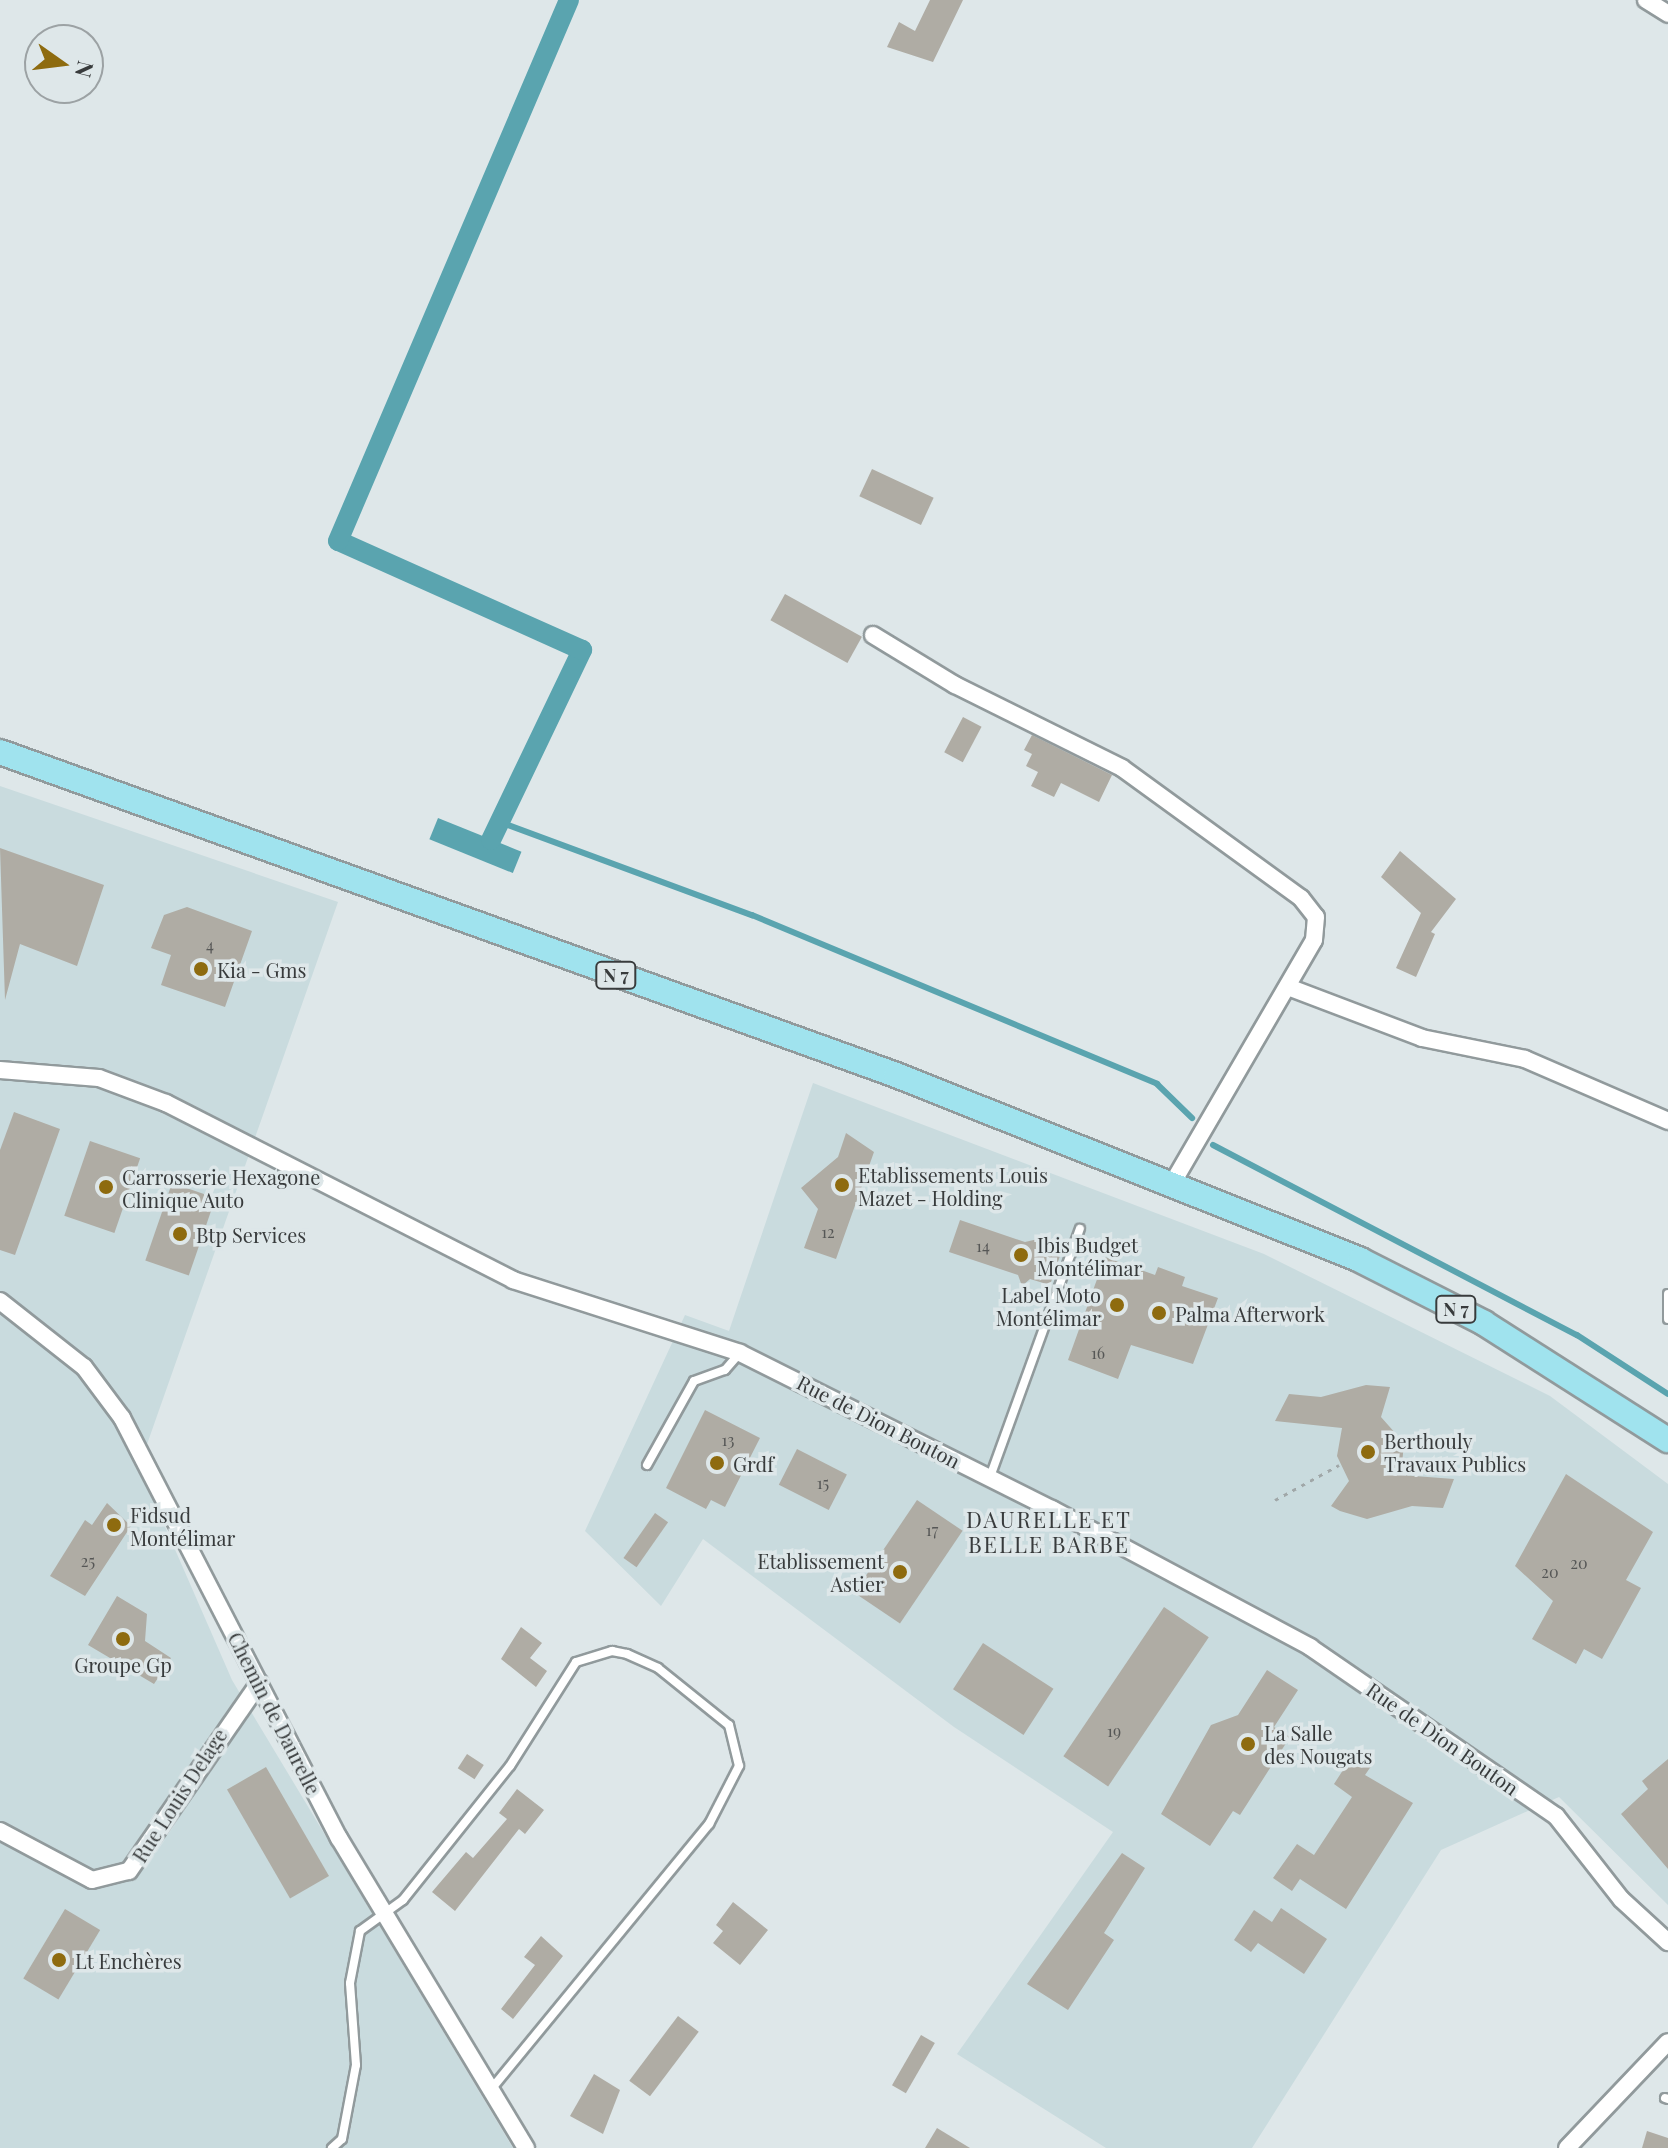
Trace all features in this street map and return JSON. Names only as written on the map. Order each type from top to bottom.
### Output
[{"type":"main road","name":"N 7","points":[[0,752],[896,1075],[1360,1260],[1484,1323],[1668,1440]]},
{"type":"street","points":[[1646,0],[1668,14]]},
{"type":"street","points":[[873,635],[955,685],[1122,768],[1301,898],[1316,917],[1314,940],[1171,1186]]},
{"type":"street","points":[[1288,987],[1422,1038],[1525,1059],[1668,1121]]},
{"type":"street","name":"Rue de Dion Bouton","points":[[0,1070],[99,1078],[166,1103],[513,1280],[740,1353],[990,1477],[1335,1664],[1556,1816],[1621,1899],[1668,1942]]},
{"type":"street","name":"Chemin de Daurelle","points":[[3,1311],[84,1367],[122,1418],[259,1683],[386,1915],[526,2148]]},
{"type":"street","name":"Rue Louis Delage","points":[[0,1831],[92,1880],[129,1871],[259,1683]]},
{"type":"street","points":[[1567,2148],[1668,2042]]},
{"type":"lane","points":[[990,1477],[1080,1229]]},
{"type":"lane","points":[[1668,1294],[1668,1319]]},
{"type":"lane","points":[[647,1465],[694,1381],[725,1370],[740,1353]]},
{"type":"lane","points":[[332,2148],[342,2139],[356,2065],[350,1983],[360,1931],[386,1915],[510,1766],[576,1662],[612,1651],[627,1654],[658,1668],[729,1725],[739,1766],[727,1799],[491,2089]]},
{"type":"path","points":[[1275,1500],[1339,1465]]},
{"type":"shaded area","points":[[0,786],[338,902],[139,1467],[232,1680],[513,2148],[0,2148]]},
{"type":"shaded area","points":[[813,1083],[1264,1254],[1550,1396],[1668,1484],[1668,1905],[1559,1797],[1441,1850],[1252,2148],[1106,2148],[957,2054],[1113,1832],[954,1727],[703,1539],[661,1606],[585,1531],[685,1315],[729,1331]]},
{"type":"water","points":[[438,818],[521,852],[513,873],[429,839]]},
{"type":"building","points":[[930,0],[963,0],[933,62],[887,47],[899,22],[915,31]]},
{"type":"building","points":[[872,469],[934,498],[921,525],[859,496]]},
{"type":"building","points":[[785,594],[862,637],[847,663],[770,620]]},
{"type":"building","points":[[963,717],[982,727],[963,762],[944,752]]},
{"type":"building","points":[[1032,735],[1112,775],[1099,802],[1061,783],[1054,797],[1031,786],[1038,772],[1026,766],[1032,754],[1024,750]]},
{"type":"building","points":[[0,848],[104,885],[77,966],[20,944],[5,1000]]},
{"type":"building","points":[[1400,851],[1456,899],[1431,932],[1435,934],[1416,977],[1396,968],[1421,913],[1381,877]]},
{"type":"building","points":[[187,907],[252,931],[225,1007],[161,985],[171,955],[151,948],[164,915]]},
{"type":"building","points":[[14,1112],[60,1129],[15,1255],[0,1250],[0,1150]]},
{"type":"building","points":[[846,1133],[874,1152],[836,1259],[804,1248],[818,1209],[801,1188],[838,1157]]},
{"type":"building","points":[[90,1141],[140,1158],[114,1233],[64,1216]]},
{"type":"building","points":[[172,1183],[215,1198],[189,1276],[145,1261]]},
{"type":"building","points":[[960,1220],[1025,1242],[1038,1239],[1042,1247],[1061,1253],[1050,1285],[1030,1279],[1022,1286],[1018,1275],[949,1252]]},
{"type":"building","points":[[1105,1257],[1155,1275],[1158,1267],[1185,1277],[1182,1286],[1218,1298],[1193,1364],[1131,1345],[1118,1379],[1068,1360]]},
{"type":"building","points":[[1366,1385],[1390,1387],[1381,1417],[1404,1443],[1401,1475],[1454,1479],[1443,1508],[1412,1506],[1367,1519],[1340,1511],[1331,1506],[1349,1481],[1337,1456],[1342,1428],[1275,1421],[1289,1394],[1321,1397]]},
{"type":"building","points":[[705,1410],[760,1438],[725,1507],[711,1500],[706,1509],[666,1488]]},
{"type":"building","points":[[797,1449],[847,1474],[829,1510],[779,1485]]},
{"type":"building","points":[[1566,1474],[1653,1532],[1626,1580],[1641,1588],[1602,1659],[1584,1649],[1576,1664],[1532,1639],[1553,1601],[1515,1566]]},
{"type":"building","points":[[917,1500],[963,1531],[900,1624],[854,1593]]},
{"type":"building","points":[[107,1503],[131,1526],[85,1596],[50,1576],[85,1520],[92,1525]]},
{"type":"building","points":[[655,1513],[668,1522],[637,1567],[623,1558]]},
{"type":"building","points":[[117,1596],[147,1614],[145,1641],[171,1658],[154,1684],[88,1645]]},
{"type":"building","points":[[1164,1607],[1209,1637],[1108,1786],[1063,1756]]},
{"type":"building","points":[[521,1627],[542,1643],[530,1658],[547,1671],[536,1687],[501,1659]]},
{"type":"building","points":[[983,1643],[1053,1689],[1023,1735],[953,1689]]},
{"type":"building","points":[[1267,1670],[1298,1690],[1274,1727],[1290,1737],[1240,1815],[1233,1811],[1210,1846],[1161,1814],[1211,1725],[1238,1715]]},
{"type":"building","points":[[1356,1750],[1374,1762],[1365,1775],[1413,1803],[1346,1909],[1300,1879],[1292,1891],[1273,1878],[1297,1844],[1314,1855],[1352,1797],[1334,1784]]},
{"type":"building","points":[[467,1754],[484,1765],[475,1779],[458,1768]]},
{"type":"building","points":[[1668,1759],[1668,1869],[1621,1814],[1648,1789],[1642,1781]]},
{"type":"building","points":[[266,1767],[329,1876],[290,1899],[227,1790]]},
{"type":"building","points":[[517,1789],[544,1810],[525,1834],[519,1829],[455,1911],[432,1892],[466,1852],[473,1858],[507,1819],[499,1813]]},
{"type":"building","points":[[1122,1853],[1145,1868],[1104,1933],[1114,1940],[1068,2010],[1027,1984]]},
{"type":"building","points":[[733,1902],[768,1930],[740,1965],[713,1943],[723,1931],[716,1925]]},
{"type":"building","points":[[1281,1908],[1327,1939],[1304,1974],[1258,1943],[1251,1952],[1234,1940],[1254,1910],[1272,1922]]},
{"type":"building","points":[[65,1909],[100,1930],[58,2000],[23,1978]]},
{"type":"building","points":[[541,1936],[563,1956],[513,2019],[501,2009],[535,1965],[524,1957]]},
{"type":"building","points":[[678,2016],[699,2032],[650,2096],[629,2081]]},
{"type":"building","points":[[921,2035],[935,2043],[906,2093],[892,2085]]},
{"type":"building","points":[[594,2074],[620,2090],[603,2134],[570,2116]]},
{"type":"building","points":[[937,2128],[970,2148],[925,2148]]},
{"type":"building","points":[[1647,2131],[1668,2138],[1668,2148],[1642,2148]]},
{"type":"waterway","points":[[491,840],[582,650],[338,541],[569,0]]},
{"type":"waterway","points":[[500,822],[752,915],[1157,1084],[1192,1118]]},
{"type":"waterway","points":[[1213,1145],[1577,1335],[1668,1394]]},
{"type":"place","name":"Kia - Gms","points":[[201,969]]},
{"type":"place","name":"Etablissements Louis Mazet - Holding","points":[[842,1185]]},
{"type":"place","name":"Carrosserie Hexagone Clinique Auto","points":[[106,1187]]},
{"type":"place","name":"Btp Services","points":[[180,1234]]},
{"type":"place","name":"Ibis Budget Montélimar","points":[[1021,1255]]},
{"type":"place","name":"Label Moto Montélimar","points":[[1117,1305]]},
{"type":"place","name":"Palma Afterwork","points":[[1159,1313]]},
{"type":"place","name":"Berthouly Travaux Publics","points":[[1368,1452]]},
{"type":"place","name":"Grdf","points":[[717,1463]]},
{"type":"place","name":"Fidsud Montélimar","points":[[114,1525]]},
{"type":"place","name":"Etablissement Astier","points":[[900,1572]]},
{"type":"place","name":"Groupe Gp","points":[[123,1639]]},
{"type":"place","name":"La Salle des Nougats","points":[[1248,1744]]},
{"type":"place","name":"Lt Enchères","points":[[59,1960]]},
{"type":"district","name":"DAURELLE ET BELLE BARBE","points":[[1049,1532]]}]
